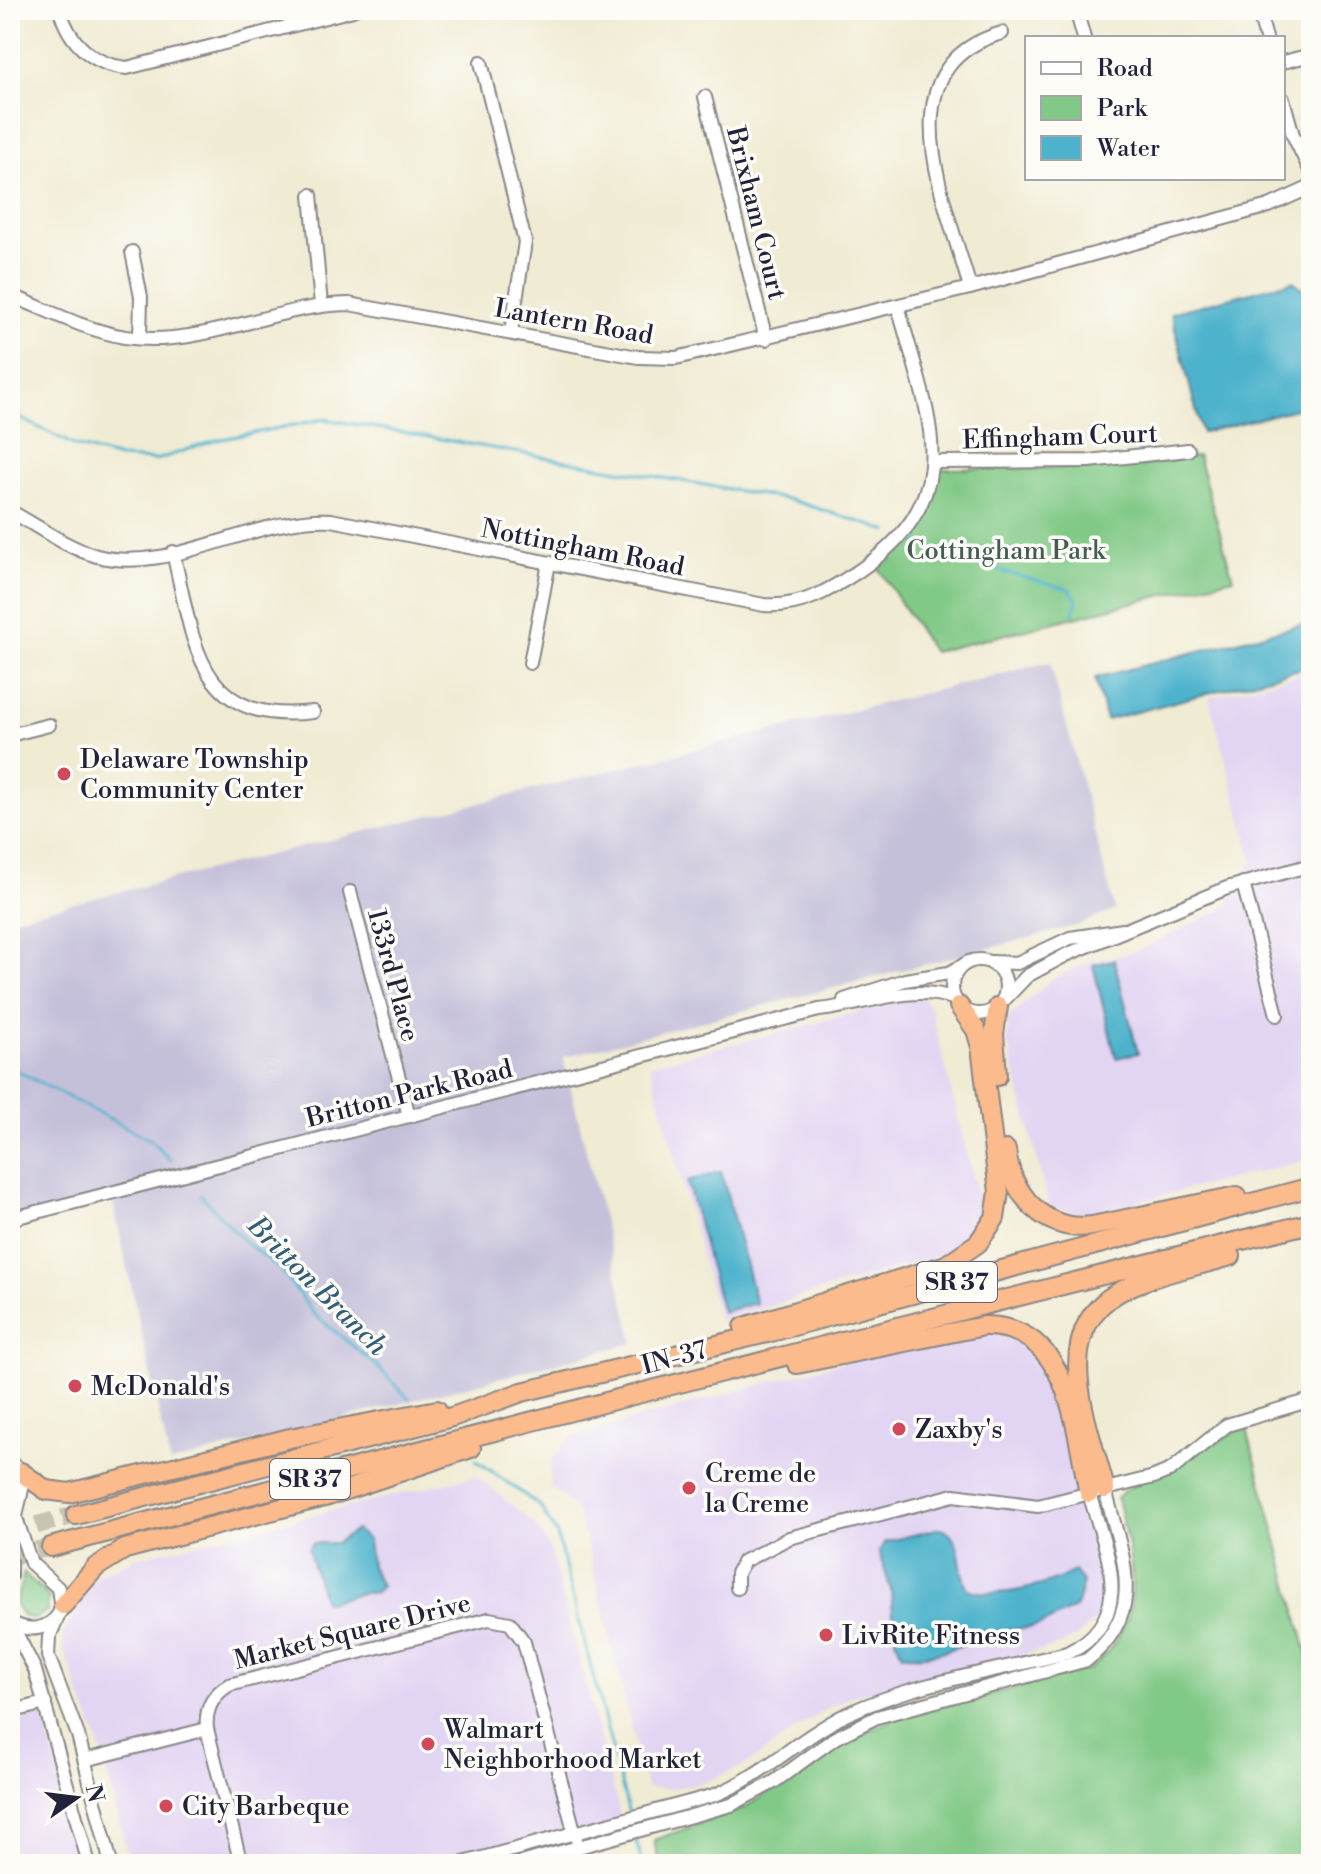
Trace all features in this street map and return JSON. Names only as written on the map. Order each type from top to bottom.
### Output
[{"type":"highway","points":[[601,1372],[946,1265],[978,1243],[995,1218],[999,1192],[981,1047],[976,1030],[957,1002]]},
{"type":"highway","points":[[1001,1004],[994,1044],[1009,1169],[1024,1198],[1045,1217],[1085,1227],[1311,1185]]},
{"type":"highway","name":"IN-37","points":[[76,1515],[452,1417],[522,1392],[786,1328],[1311,1185]]},
{"type":"highway","name":"IN-37","points":[[51,1547],[695,1378],[1311,1223]]},
{"type":"highway","points":[[1097,1491],[1076,1367],[1082,1333],[1095,1312],[1125,1289],[1311,1230]]},
{"type":"highway","points":[[695,1378],[738,1377],[984,1326],[1012,1330],[1042,1348],[1061,1375],[1097,1491]]},
{"type":"highway","points":[[14,1464],[46,1490],[69,1493],[321,1431],[522,1392]]},
{"type":"highway","points":[[61,1610],[96,1567],[125,1549],[328,1496],[518,1433],[569,1411]]},
{"type":"street","points":[[60,10],[69,33],[86,53],[102,62],[127,68],[353,10]]},
{"type":"street","points":[[1076,10],[1083,36]]},
{"type":"street","points":[[1258,10],[1265,36]]},
{"type":"street","points":[[970,288],[931,145],[929,118],[937,85],[956,57],[978,41],[1002,33]]},
{"type":"street","points":[[1285,62],[1311,55]]},
{"type":"street","points":[[481,62],[525,242],[511,332]]},
{"type":"street","name":"Brixham Court","points":[[705,97],[766,339]]},
{"type":"street","points":[[1285,105],[1299,150],[1311,172]]},
{"type":"street","name":"Lantern Road","points":[[10,295],[103,331],[140,338],[183,337],[321,305],[372,306],[638,357],[663,359],[704,354],[970,288],[1269,206],[1311,187]]},
{"type":"street","points":[[311,195],[321,305]]},
{"type":"street","points":[[132,252],[141,297],[140,338]]},
{"type":"street","name":"Nottingham Road","points":[[10,511],[63,541],[96,555],[131,560],[283,524],[322,520],[764,605],[803,601],[834,588],[899,540],[923,503],[933,462],[927,417],[898,306]]},
{"type":"street","name":"Effingham Court","points":[[933,462],[1137,459],[1188,450]]},
{"type":"street","points":[[173,552],[199,658],[216,684],[233,700],[259,713],[313,712]]},
{"type":"street","points":[[530,663],[549,563]]},
{"type":"street","points":[[10,735],[49,725]]},
{"type":"street","points":[[1130,930],[1077,936],[1017,963],[972,961],[964,965],[953,980],[957,1002],[974,1014],[1001,1004],[1034,971],[1243,883],[1311,865]]},
{"type":"street","points":[[1243,883],[1277,1015]]},
{"type":"street","name":"133rd Place","points":[[350,892],[409,1116]]},
{"type":"street","points":[[989,962],[1003,973],[1006,991],[1001,1004]]},
{"type":"street","name":"Britton Park Road","points":[[819,1010],[905,980],[949,973],[964,965]]},
{"type":"street","name":"Britton Park Road","points":[[10,1219],[819,1010],[918,992],[935,992],[957,1002]]},
{"type":"street","points":[[737,1588],[737,1573],[744,1561],[789,1538],[954,1495],[1032,1506],[1166,1473],[1227,1425],[1311,1400]]},
{"type":"street","points":[[14,1464],[23,1489],[16,1518],[31,1563],[56,1584],[61,1610],[49,1637],[48,1656],[85,1760],[111,1864]]},
{"type":"street","points":[[517,1864],[743,1800],[835,1738],[877,1717],[1087,1660],[1110,1639],[1119,1625],[1127,1600],[1127,1575],[1097,1491]]},
{"type":"street","points":[[460,1864],[715,1795],[747,1781],[828,1725],[875,1702],[1067,1653],[1080,1647],[1102,1627],[1109,1613],[1112,1584],[1097,1491]]},
{"type":"street","points":[[10,1562],[10,1577]]},
{"type":"street","points":[[10,1621],[34,1629],[51,1623],[61,1610]]},
{"type":"street","name":"Market Square Drive","points":[[207,1729],[206,1718],[214,1698],[229,1685],[489,1619],[510,1623],[524,1642],[579,1847]]},
{"type":"street","points":[[10,1621],[31,1658],[89,1864]]},
{"type":"street","points":[[10,1712],[45,1703]]},
{"type":"street","points":[[85,1760],[207,1729],[241,1864]]},
{"type":"shaded area","points":[[1050,662],[1115,910],[1079,925],[563,1057],[634,1343],[170,1463],[112,1198],[10,1226],[10,919]]},
{"type":"shaded area","points":[[1311,671],[1311,1159],[1082,1215],[1049,1206],[1007,1040],[1009,1017],[1052,979],[1085,964],[1139,950],[1226,907],[1253,861],[1209,698]]},
{"type":"shaded area","points":[[922,996],[931,1009],[981,1209],[973,1229],[949,1252],[719,1321],[650,1065]]},
{"type":"shaded area","points":[[994,1330],[1042,1356],[1105,1589],[1104,1605],[1096,1620],[1080,1634],[1058,1646],[855,1695],[826,1709],[745,1765],[708,1781],[670,1789],[646,1787],[586,1541],[576,1509],[550,1486],[551,1460],[572,1437],[836,1364]]},
{"type":"shaded area","points":[[476,1476],[535,1524],[550,1549],[624,1829],[487,1864],[130,1864],[100,1746],[63,1649],[63,1634],[97,1576],[136,1558]]},
{"type":"shaded area","points":[[43,1715],[82,1864],[10,1864],[10,1723]]},
{"type":"green space","name":"Cottingham Park","points":[[1198,456],[1233,578],[933,652],[877,566],[902,544],[918,524],[940,469],[1137,467]]},
{"type":"green space","points":[[1246,1426],[1311,1666],[1311,1864],[659,1864],[654,1840],[744,1808],[837,1747],[895,1718],[1090,1669],[1122,1631],[1129,1611],[1131,1568],[1117,1498],[1126,1489]]},
{"type":"green space","points":[[24,1573],[49,1597],[47,1611],[35,1619],[23,1616],[15,1604]]},
{"type":"water","points":[[1293,281],[1311,294],[1311,405],[1202,433],[1171,313]]},
{"type":"water","points":[[1311,622],[1311,666],[1106,720],[1095,678]]},
{"type":"water","points":[[1114,960],[1138,1053],[1116,1058],[1093,965]]},
{"type":"water","points":[[721,1172],[756,1303],[722,1312],[687,1181]]},
{"type":"water","points":[[940,1528],[954,1539],[968,1589],[992,1593],[1022,1590],[1051,1582],[1074,1571],[1083,1583],[1076,1607],[1032,1627],[1005,1630],[941,1652],[902,1654],[895,1639],[891,1590],[879,1551],[886,1542]]},
{"type":"water","points":[[356,1530],[368,1540],[371,1566],[381,1586],[374,1593],[360,1593],[324,1602],[308,1549],[313,1543],[336,1543]]},
{"type":"waterway","points":[[10,413],[76,446],[119,458],[156,460],[217,440],[325,419],[791,500],[888,531]]},
{"type":"waterway","points":[[914,541],[966,562],[1069,589],[1077,600],[1073,614]]},
{"type":"waterway","name":"Britton Branch","points":[[10,1067],[151,1140],[170,1160]]},
{"type":"waterway","name":"Britton Branch","points":[[201,1195],[243,1240],[281,1270],[315,1315],[376,1365],[410,1400]]},
{"type":"waterway","name":"Britton Branch","points":[[476,1460],[540,1506],[557,1535],[629,1814]]},
{"type":"waterway","name":"Britton Branch","points":[[635,1837],[642,1864]]},
{"type":"tunnel","points":[[10,1532],[76,1515]]},
{"type":"tunnel","points":[[10,1557],[51,1547]]},
{"type":"place","name":"Delaware Township Community Center","points":[[64,774]]},
{"type":"place","name":"McDonald's","points":[[75,1386]]},
{"type":"place","name":"Zaxby's","points":[[899,1429]]},
{"type":"place","name":"Creme de la Creme","points":[[689,1488]]},
{"type":"place","name":"LivRite Fitness","points":[[826,1635]]},
{"type":"place","name":"Walmart Neighborhood Market","points":[[428,1744]]},
{"type":"place","name":"City Barbeque","points":[[166,1806]]}]
